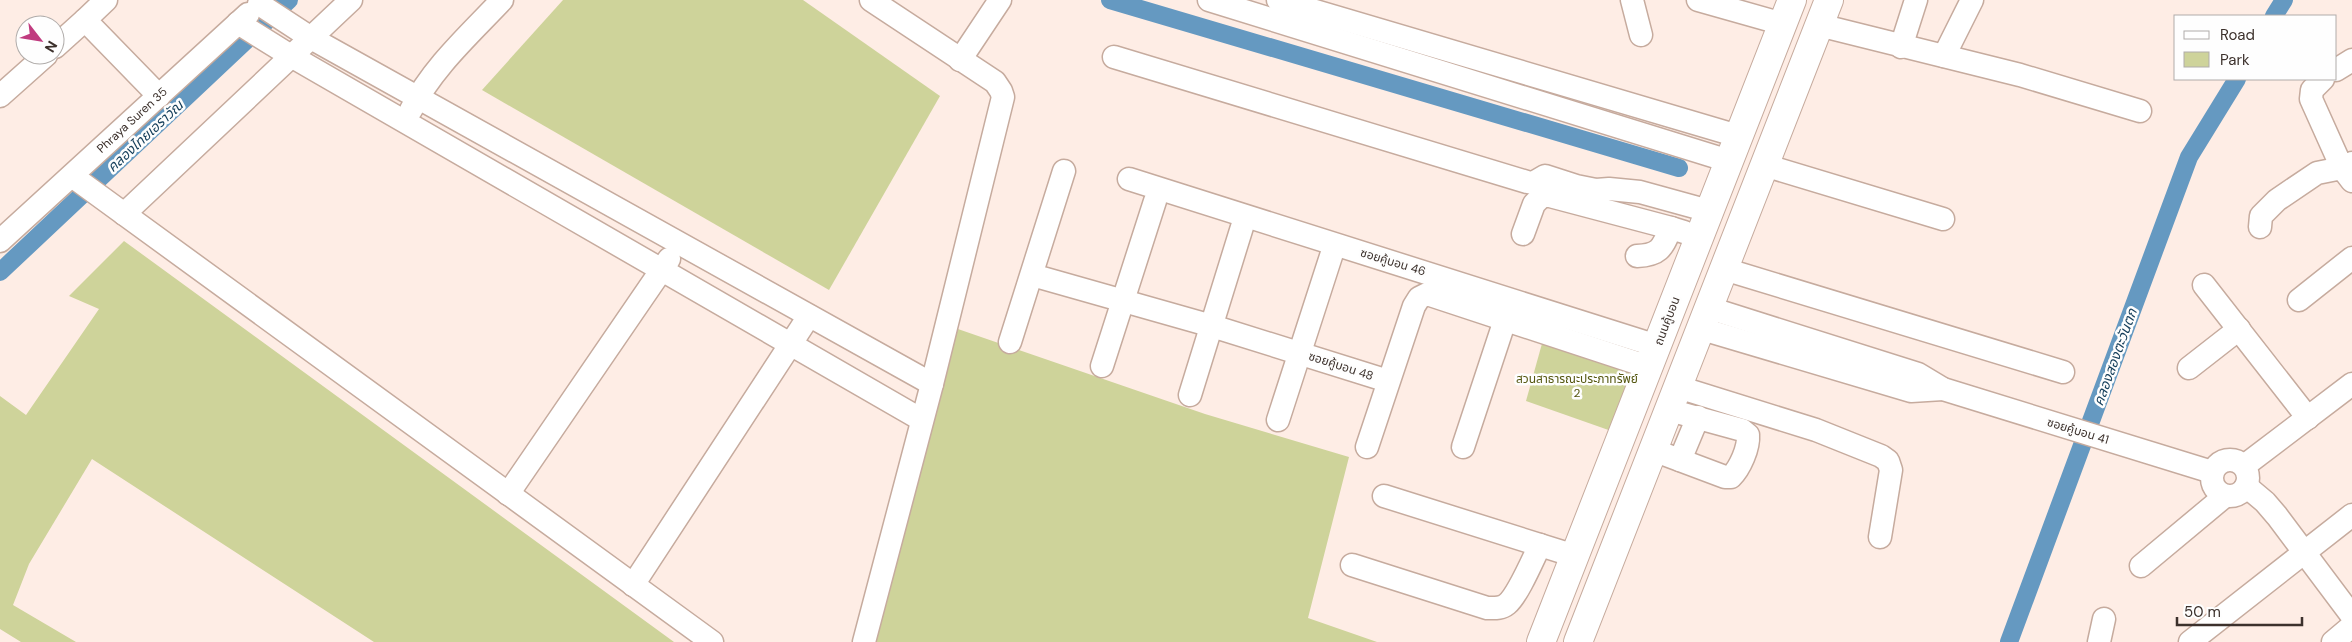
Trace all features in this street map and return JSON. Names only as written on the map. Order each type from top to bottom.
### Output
[{"type":"main road","points":[[1578,642],[1673,398],[1706,319],[1724,268],[1829,0]]},
{"type":"main road","name":"ถนนคู้บอน","points":[[1541,642],[1787,12]]},
{"type":"street","points":[[65,38],[106,0]]},
{"type":"street","points":[[124,214],[351,0]]},
{"type":"street","points":[[405,122],[418,97],[441,66],[502,0]]},
{"type":"street","points":[[864,642],[932,384],[1002,101],[1001,91],[995,82],[871,0]]},
{"type":"street","points":[[960,60],[1000,0]]},
{"type":"street","points":[[1209,0],[1734,148]]},
{"type":"street","points":[[1278,0],[1734,148]]},
{"type":"street","points":[[1632,0],[1641,35]]},
{"type":"street","points":[[1698,0],[1787,12]]},
{"type":"street","points":[[1901,47],[1916,0]]},
{"type":"street","points":[[1944,56],[1972,0]]},
{"type":"street","points":[[261,2],[311,38],[932,384]]},
{"type":"street","name":"Phraya Suren 35","points":[[0,241],[261,2]]},
{"type":"street","points":[[85,20],[159,96]]},
{"type":"street","points":[[238,23],[291,56],[922,420]]},
{"type":"street","points":[[1819,25],[1901,47],[2020,75],[2140,111]]},
{"type":"street","points":[[1114,57],[1528,182],[1533,183],[1545,176],[1596,190],[1609,189],[1640,192],[1704,224]]},
{"type":"street","points":[[2337,69],[2352,60]]},
{"type":"street","points":[[0,96],[35,65]]},
{"type":"street","points":[[2260,227],[2261,216],[2277,200],[2317,173],[2349,170],[2311,99],[2312,90],[2322,80]]},
{"type":"street","points":[[1764,165],[1943,219]]},
{"type":"street","points":[[1010,342],[1064,171]]},
{"type":"street","points":[[72,176],[712,642]]},
{"type":"street","name":"ซอยคู้บอน 46","points":[[1129,179],[1653,356]]},
{"type":"street","points":[[1523,234],[1534,204],[1542,196],[1550,196],[1671,228],[1704,224]]},
{"type":"street","points":[[1102,366],[1155,201]]},
{"type":"street","points":[[1190,395],[1242,227]]},
{"type":"street","points":[[1636,256],[1654,254],[1659,250],[1671,228]]},
{"type":"street","points":[[508,494],[680,244]]},
{"type":"street","points":[[1278,420],[1332,253]]},
{"type":"street","points":[[2299,300],[2352,258]]},
{"type":"street","points":[[1724,268],[2063,372]]},
{"type":"street","name":"ซอยคู้บอน 48","points":[[1032,275],[1123,299],[1388,381],[1414,306],[1422,295],[1426,294],[1505,320],[1653,356]]},
{"type":"street","points":[[2204,285],[2308,418]]},
{"type":"street","points":[[633,585],[809,316]]},
{"type":"street","name":"ซอยคู้บอน 41","points":[[1706,319],[1918,374],[1944,389],[2212,472]]},
{"type":"street","points":[[1463,447],[1505,320]]},
{"type":"street","points":[[2188,368],[2238,329]]},
{"type":"street","points":[[847,378],[864,347]]},
{"type":"street","points":[[1367,447],[1388,381]]},
{"type":"street","points":[[2352,384],[2308,418],[2245,476],[2237,495],[2225,496],[2220,494],[2212,484],[2212,472],[2223,460],[2238,461],[2245,476],[2352,616]]},
{"type":"street","points":[[1653,450],[1716,474],[1731,477],[1746,450],[1748,435],[1742,430],[1698,417],[1673,398]]},
{"type":"street","points":[[1673,398],[1816,430],[1881,456],[1888,461],[1891,470],[1880,537]]},
{"type":"street","points":[[1680,460],[1698,417]]},
{"type":"street","points":[[1384,496],[1575,556]]},
{"type":"street","points":[[2141,566],[2225,496]]},
{"type":"street","points":[[2190,642],[2352,515]]},
{"type":"street","points":[[1352,565],[1488,608],[1500,608],[1507,604],[1513,595],[1540,545]]},
{"type":"street","points":[[2099,642],[2104,619]]},
{"type":"street","points":[[2332,642],[2352,626]]},
{"type":"green space","points":[[563,0],[803,0],[940,96],[829,290],[482,90]]},
{"type":"green space","points":[[124,241],[674,642],[374,642],[92,459],[29,564],[13,605],[76,642],[21,642],[0,629],[0,396],[26,415],[99,309],[69,296]]},
{"type":"green space","points":[[955,328],[1205,414],[1349,457],[1308,618],[1377,642],[872,642]]},
{"type":"green space","name":"สวนสาธารณะประภาทรัพย์ 2","points":[[1543,340],[1640,376],[1617,433],[1526,401]]},
{"type":"waterway","name":"คลองไทยเอราวัณ","points":[[0,272],[289,0]]},
{"type":"waterway","points":[[1110,0],[1679,168]]},
{"type":"waterway","name":"คลองสองตะวันตก","points":[[2275,15],[2284,0]]},
{"type":"waterway","name":"คลองสองตะวันตก","points":[[2009,642],[2189,157],[2236,80]]}]
